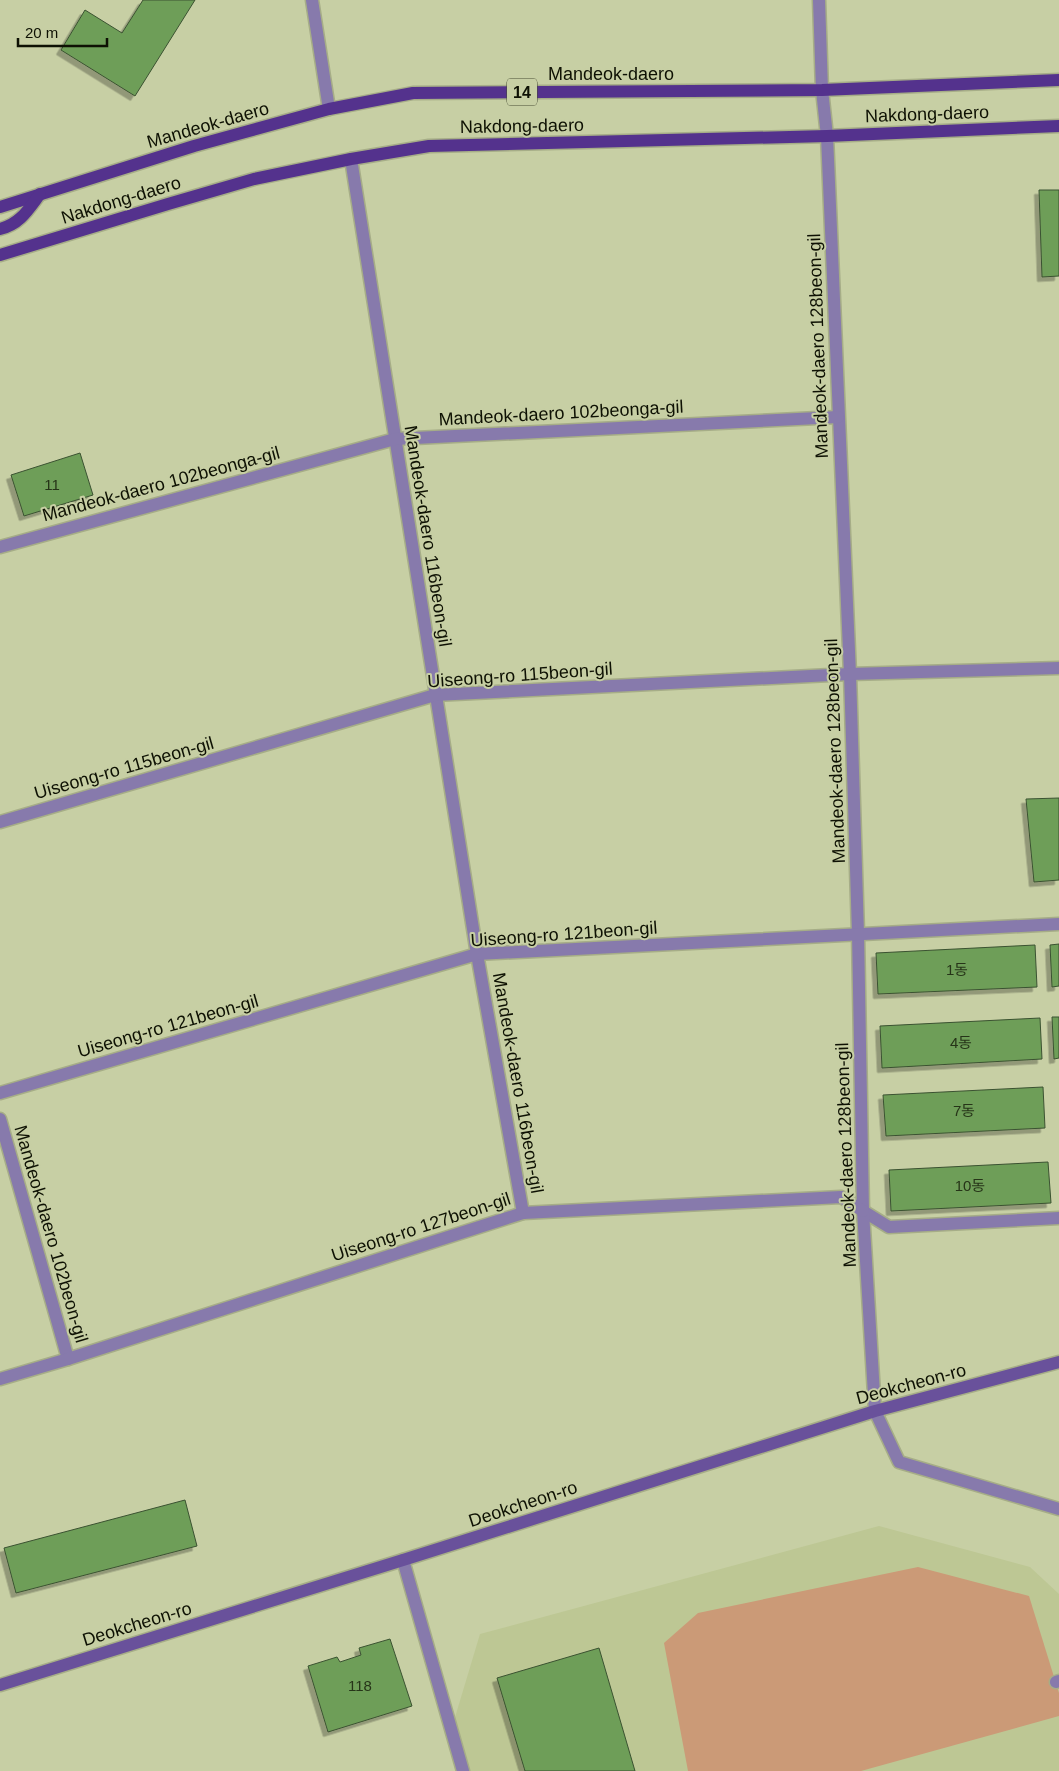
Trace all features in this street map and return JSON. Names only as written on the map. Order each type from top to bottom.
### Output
[{"type":"main road","name":"Mandeok-daero","points":[[0,208],[194,146],[329,109],[413,93],[822,90],[1059,80]]},
{"type":"main road","name":"Nakdong-daero","points":[[0,255],[254,179],[351,159],[429,146],[827,136],[1059,126]]},
{"type":"main road","points":[[0,229],[16,223],[23,217],[40,194]]},
{"type":"main road","name":"Deokcheon-ro","points":[[0,1685],[875,1411],[1059,1362]]},
{"type":"street","points":[[312,0],[329,109]]},
{"type":"street","name":"Mandeok-daero 128beon-gil","points":[[819,0],[822,90],[827,136],[850,674],[858,933],[863,1211],[875,1411]]},
{"type":"street","name":"Mandeok-daero 116beon-gil","points":[[351,159],[435,694],[523,1213]]},
{"type":"street","name":"Mandeok-daero 102beonga-gil","points":[[0,546],[395,439],[838,417]]},
{"type":"street","name":"Uiseong-ro 115beon-gil","points":[[0,822],[435,694],[850,674],[1059,668]]},
{"type":"street","name":"Uiseong-ro 121beon-gil","points":[[0,1093],[478,954],[1059,924]]},
{"type":"street","name":"Mandeok-daero 102beon-gil","points":[[0,1119],[68,1359]]},
{"type":"street","name":"Uiseong-ro 127beon-gil","points":[[0,1378],[68,1359],[523,1213],[841,1197],[889,1227],[1059,1218]]},
{"type":"street","points":[[875,1411],[899,1462],[1059,1509]]},
{"type":"street","points":[[403,1560],[463,1771]]},
{"type":"shaded area","points":[[879,1526],[1030,1567],[1059,1594],[1059,1771],[461,1771],[450,1734],[480,1634]]},
{"type":"shaded area","points":[[918,1567],[1029,1596],[1059,1693],[1059,1716],[861,1771],[688,1771],[664,1643],[698,1613]]},
{"type":"building","points":[[143,0],[195,0],[135,96],[61,50],[85,10],[122,33]]},
{"type":"building","points":[[1039,190],[1059,190],[1059,276],[1042,277]]},
{"type":"building","points":[[80,453],[93,495],[24,516],[11,475]]},
{"type":"building","points":[[1059,798],[1059,880],[1034,882],[1026,799]]},
{"type":"building","points":[[1059,944],[1059,986],[1052,987],[1050,945]]},
{"type":"building","points":[[1035,945],[1037,987],[878,994],[876,953]]},
{"type":"building","points":[[1052,1017],[1059,1017],[1059,1058],[1054,1059]]},
{"type":"building","points":[[1040,1018],[1042,1059],[882,1068],[880,1026]]},
{"type":"building","points":[[1043,1087],[1045,1128],[886,1136],[883,1095]]},
{"type":"building","points":[[1048,1162],[1051,1203],[891,1211],[889,1170]]},
{"type":"building","points":[[185,1500],[197,1546],[16,1593],[4,1548]]},
{"type":"building","points":[[390,1639],[412,1706],[328,1732],[308,1666],[337,1657],[340,1662],[361,1655],[359,1648]]},
{"type":"building","points":[[599,1648],[635,1771],[525,1771],[497,1678]]}]
